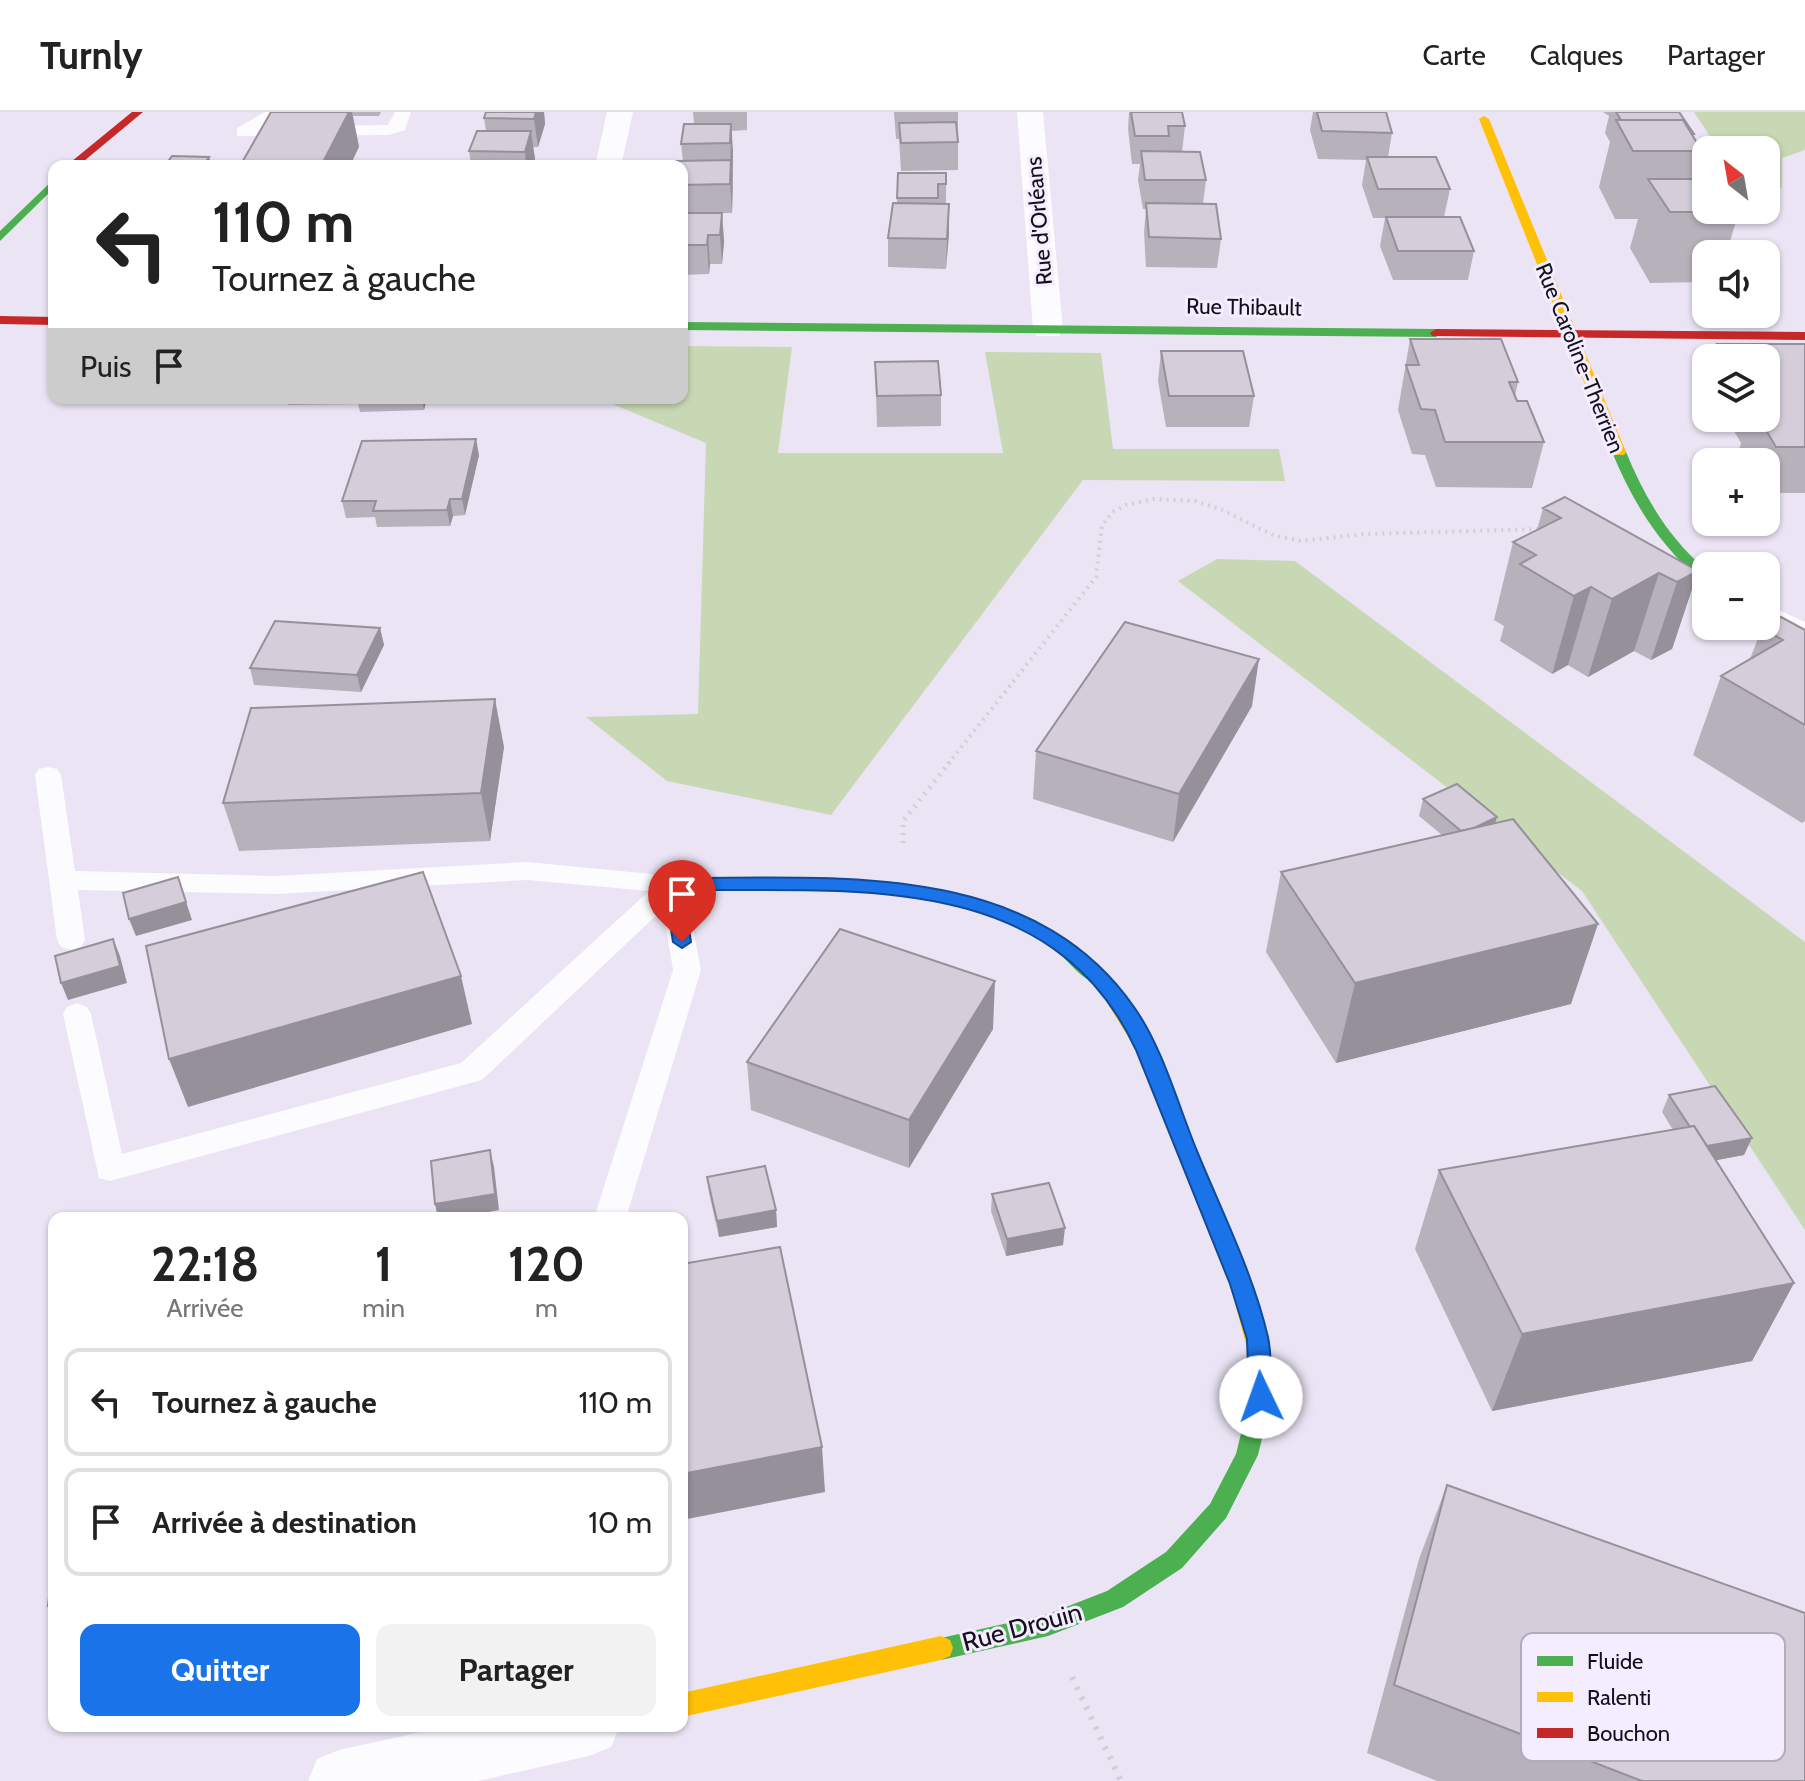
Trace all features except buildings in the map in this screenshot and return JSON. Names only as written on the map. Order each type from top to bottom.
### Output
[{"type":"street","points":[[78,160],[138,112]]},
{"type":"street","points":[[609,160],[620,112]]},
{"type":"street","name":"Rue d'Orléans","points":[[1030,112],[1048,330]]},
{"type":"street","name":"Rue Caroline-Therrien","points":[[1484,119],[1638,499],[1670,547],[1692,566]]},
{"type":"street","points":[[0,238],[48,188]]},
{"type":"street","points":[[0,320],[48,321]]},
{"type":"street","name":"Rue Thibault","points":[[688,326],[1805,336]]},
{"type":"street","points":[[1780,623],[1805,637]]},
{"type":"street","name":"Rue Drouin","points":[[673,884],[903,888],[994,908],[1035,927],[1072,951],[1103,981],[1128,1013],[1146,1050],[1241,1284],[1258,1339],[1261,1397],[1247,1455],[1218,1511],[1174,1560],[1115,1599],[1048,1625],[688,1704]]},
{"type":"street","points":[[339,1781],[562,1732]]},
{"type":"lane","points":[[277,112],[243,132],[389,130],[399,127],[403,112]]},
{"type":"lane","points":[[48,775],[71,940]]},
{"type":"lane","points":[[63,880],[276,885],[527,871],[673,884]]},
{"type":"lane","points":[[77,1014],[110,1169],[471,1072],[673,884]]},
{"type":"lane","points":[[612,1212],[687,970],[673,884]]},
{"type":"path","points":[[903,888],[903,821],[1096,577],[1101,562],[1097,537],[1101,522],[1113,512],[1135,502],[1158,498],[1204,502],[1260,531],[1293,541],[1364,534],[1492,534],[1545,529]]},
{"type":"path","points":[[1048,1625],[1121,1781]]},
{"type":"green space","points":[[1694,112],[1805,112],[1805,150],[1782,158],[1782,188],[1780,136],[1710,136]]},
{"type":"green space","points":[[688,346],[792,347],[778,453],[1003,453],[985,352],[1101,353],[1113,449],[1279,449],[1285,481],[1083,480],[831,815],[667,781],[586,717],[698,714],[706,443],[612,404],[688,404]]},
{"type":"green space","points":[[1217,559],[1295,561],[1805,942],[1805,1230],[1582,891],[1178,581]]},
{"type":"traffic: fast","points":[[0,238],[48,188]]},
{"type":"traffic: fast","points":[[688,326],[1436,333]]},
{"type":"traffic: fast","points":[[1619,452],[1644,506],[1664,536],[1692,565]]},
{"type":"traffic: fast","points":[[673,884],[822,883],[925,892],[974,903],[1020,921],[1064,948],[1092,974]]},
{"type":"traffic: fast","points":[[941,1648],[1048,1625],[1115,1599],[1174,1560],[1218,1511],[1247,1455],[1261,1397],[1259,1352]]},
{"type":"traffic: slow","points":[[1484,119],[1619,452]]},
{"type":"traffic: slow","points":[[1092,974],[1107,988],[1146,1050],[1241,1284],[1259,1352]]},
{"type":"traffic: slow","points":[[688,1704],[941,1648]]},
{"type":"traffic: jam","points":[[78,160],[138,112]]},
{"type":"traffic: jam","points":[[0,320],[48,321]]},
{"type":"traffic: jam","points":[[1436,333],[1805,336]]},
{"type":"route","points":[[682,942],[673,884],[859,886],[903,888],[994,908],[1035,927],[1072,951],[1103,981],[1128,1013],[1146,1050],[1241,1284],[1258,1339],[1261,1397]]}]
